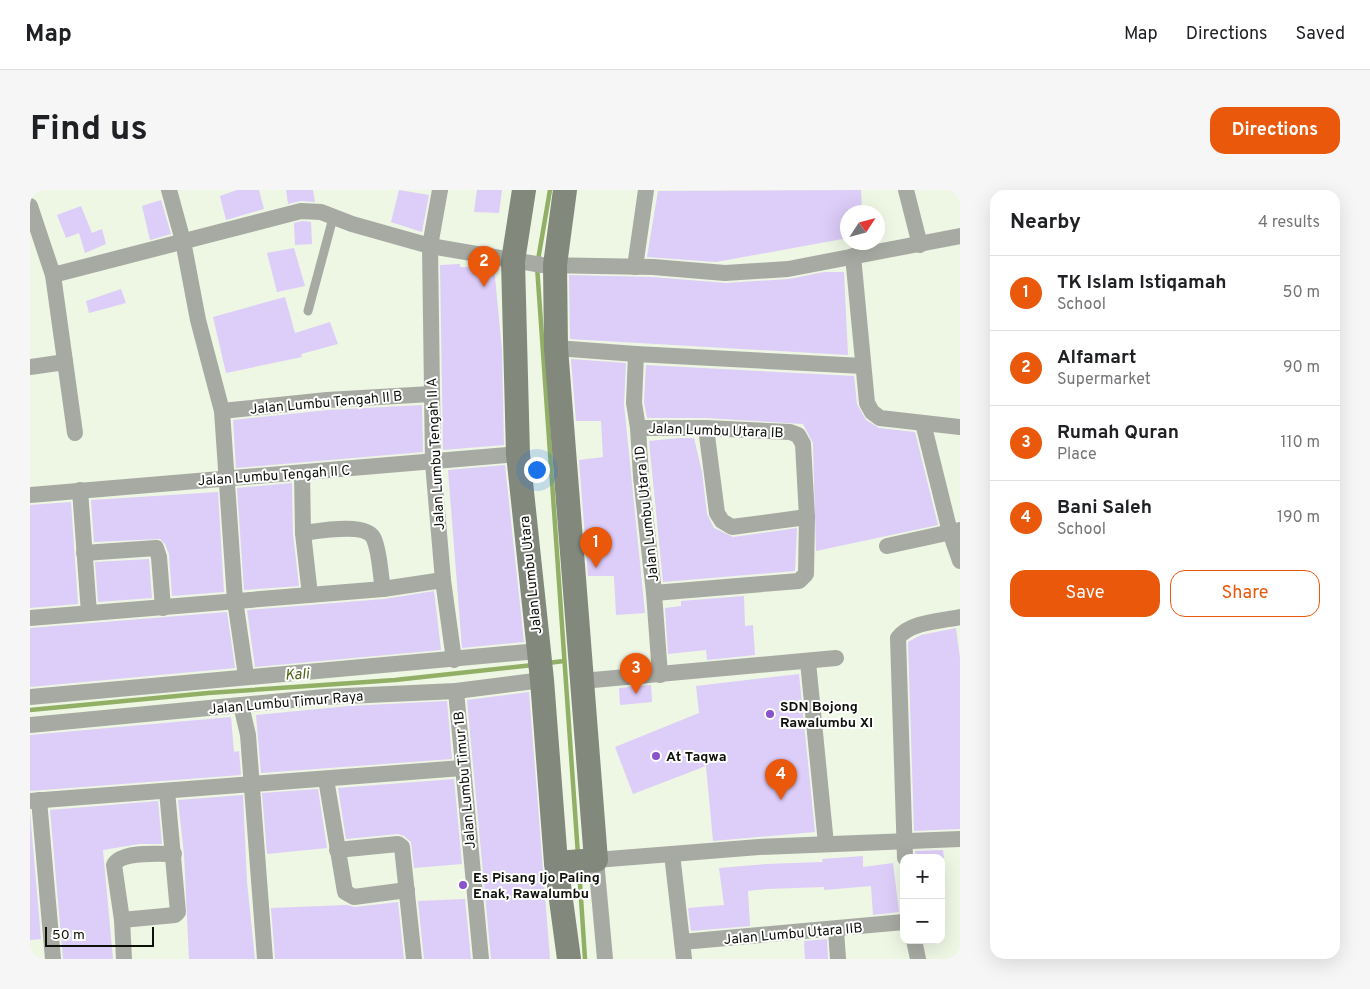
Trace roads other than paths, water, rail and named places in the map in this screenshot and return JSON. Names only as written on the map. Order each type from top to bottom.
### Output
[{"type":"street","points":[[169,190],[183,241],[198,320],[222,410],[235,600],[246,676]]},
{"type":"street","name":"Jalan Lumbu Tengah II A","points":[[440,190],[430,246],[432,463],[442,580],[454,660]]},
{"type":"street","name":"Jalan Lumbu Utara","points":[[524,190],[517,261],[518,454],[540,665],[575,862]]},
{"type":"street","name":"Jalan Lumbu Utara","points":[[565,190],[548,265],[582,681],[569,959]]},
{"type":"street","points":[[635,267],[646,190]]},
{"type":"street","points":[[906,190],[920,246]]},
{"type":"street","points":[[30,206],[53,275],[75,433]]},
{"type":"street","points":[[53,275],[301,210],[321,212],[333,218],[430,246],[548,265],[746,272],[788,269],[852,256],[920,246],[960,236]]},
{"type":"street","points":[[852,256],[867,403],[876,416],[960,428]]},
{"type":"street","points":[[556,348],[863,366]]},
{"type":"street","name":"Jalan Lumbu Utara 1D","points":[[636,354],[634,403],[654,593],[660,675]]},
{"type":"street","points":[[30,367],[65,362]]},
{"type":"street","name":"Jalan Lumbu Tengah II B","points":[[222,410],[327,400],[430,394]]},
{"type":"street","points":[[923,423],[955,531],[960,561]]},
{"type":"street","name":"Jalan Lumbu Utara IB","points":[[638,428],[706,428],[790,432],[798,436],[803,444],[807,517],[806,574],[798,581],[654,593]]},
{"type":"street","points":[[706,428],[717,513],[722,521],[732,527],[807,517]]},
{"type":"street","name":"Jalan Lumbu Tengah II C","points":[[30,495],[432,463],[518,454]]},
{"type":"street","points":[[302,472],[303,533],[310,595]]},
{"type":"street","points":[[80,490],[88,613]]},
{"type":"street","points":[[303,533],[356,528],[366,530],[373,537],[382,589]]},
{"type":"street","points":[[887,546],[955,531]]},
{"type":"street","points":[[84,553],[156,548],[160,556],[163,608]]},
{"type":"street","points":[[30,618],[382,589],[442,580]]},
{"type":"street","points":[[905,854],[898,638],[903,631],[960,617]]},
{"type":"street","points":[[582,681],[836,658]]},
{"type":"street","name":"Jalan Lumbu Timur Raya","points":[[30,698],[246,676],[454,660],[540,665]]},
{"type":"street","points":[[808,662],[826,844]]},
{"type":"street","name":"Jalan Lumbu Timur Raya","points":[[30,725],[324,697],[456,691],[540,665]]},
{"type":"street","name":"Jalan Lumbu Timur 1B","points":[[456,691],[482,959]]},
{"type":"street","points":[[241,705],[248,735],[265,959]]},
{"type":"street","points":[[53,959],[35,800],[462,768]]},
{"type":"street","points":[[326,779],[345,892],[351,896],[407,890]]},
{"type":"street","points":[[122,920],[176,914],[178,912],[167,791]]},
{"type":"street","points":[[606,959],[575,862],[826,844],[960,839]]},
{"type":"street","points":[[337,850],[401,845],[414,959]]},
{"type":"street","points":[[124,959],[122,920],[114,865],[117,859],[124,856],[174,854]]},
{"type":"street","points":[[672,854],[684,959]]},
{"type":"street","name":"Jalan Lumbu Utara IIB","points":[[682,942],[836,930],[900,922]]},
{"type":"street","points":[[836,930],[838,959]]},
{"type":"street","points":[[915,944],[918,959]]},
{"type":"lane","points":[[308,311],[333,218]]},
{"type":"waterway","points":[[550,190],[537,266],[578,855]]},
{"type":"waterway","name":"Kali","points":[[548,663],[564,661]]},
{"type":"waterway","name":"Kali","points":[[30,710],[208,693],[395,680],[533,665]]},
{"type":"waterway","points":[[579,868],[585,959]]},
{"type":"place","name":"Alfamart","points":[[484,287]]},
{"type":"place","name":"TK Islam Istiqamah","points":[[596,568]]},
{"type":"place","name":"Rumah Quran","points":[[636,694]]},
{"type":"place","name":"SDN Bojong Rawalumbu XI","points":[[770,714]]},
{"type":"place","name":"At Taqwa","points":[[656,756]]},
{"type":"place","name":"Bani Saleh","points":[[781,800]]},
{"type":"place","name":"Es Pisang Ijo Paling Enak, Rawalumbu","points":[[463,885]]}]
